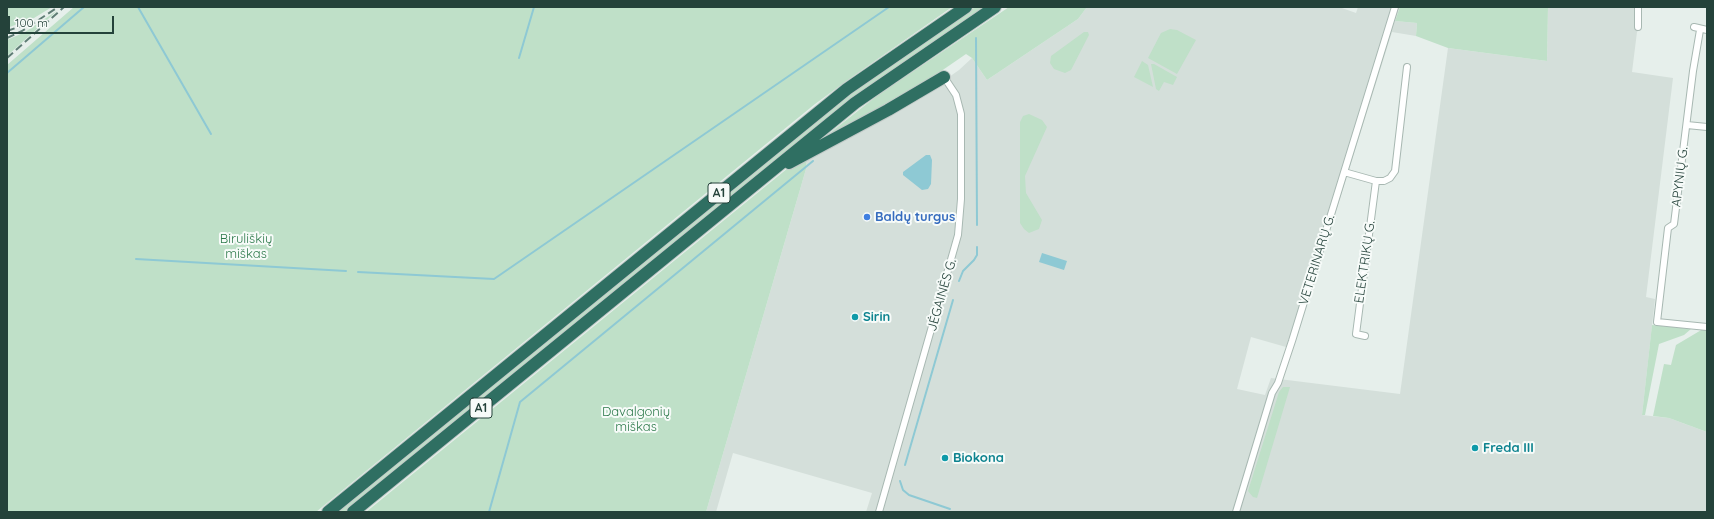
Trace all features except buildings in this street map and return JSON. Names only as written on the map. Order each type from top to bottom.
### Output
[{"type":"highway","name":"A1","points":[[328,512],[847,89],[966,7]]},
{"type":"highway","name":"A1","points":[[353,512],[855,103],[995,7]]},
{"type":"highway","points":[[765,176],[888,110],[944,77]]},
{"type":"street","name":"VETERINARŲ G.","points":[[1236,512],[1272,393],[1278,383],[1292,341],[1395,7]]},
{"type":"street","points":[[1638,7],[1638,27]]},
{"type":"street","name":"APYNIŲ G.","points":[[1707,30],[1697,28],[1687,125],[1674,224],[1668,228],[1657,322],[1707,327]]},
{"type":"street","points":[[1344,172],[1384,181],[1390,178],[1395,171],[1407,68]]},
{"type":"street","name":"JĖGAINĖS G.","points":[[879,512],[958,235],[962,199],[962,114],[956,95],[944,77]]},
{"type":"street","points":[[1687,125],[1707,127]]},
{"type":"street","name":"ELEKTRIKŲ G.","points":[[1365,336],[1356,334],[1376,180]]},
{"type":"shaded area","points":[[1087,7],[1339,7],[1356,13],[1358,7],[1400,7],[1395,21],[1417,23],[1416,36],[1392,32],[1293,349],[1251,337],[1237,389],[1265,395],[1271,378],[1400,394],[1448,48],[1547,61],[1548,7],[1642,7],[1642,26],[1637,32],[1632,72],[1673,78],[1646,297],[1655,299],[1642,415],[1669,418],[1707,432],[1707,512],[866,512],[872,493],[733,453],[716,512],[706,512],[806,169],[807,156],[925,94],[959,70],[972,58],[987,80],[1078,19]]},
{"type":"green space","points":[[7,7],[52,7],[34,18],[7,28]]},
{"type":"green space","name":"Biruliškių miškas","points":[[74,7],[952,7],[815,104],[316,512],[7,512],[7,65]]},
{"type":"green space","points":[[975,7],[987,7],[598,307],[346,512],[335,512],[864,83]]},
{"type":"green space","points":[[1009,7],[1087,7],[1078,19],[987,80],[972,58],[966,54],[934,76],[924,87],[816,144],[878,95]]},
{"type":"green space","points":[[1400,7],[1548,7],[1547,61],[1448,48],[1416,36],[1417,23],[1395,21]]},
{"type":"green space","points":[[58,10],[7,56],[7,40],[25,32]]},
{"type":"green space","points":[[1170,29],[1177,30],[1196,40],[1177,74],[1148,58],[1161,33]]},
{"type":"green space","points":[[1084,32],[1088,32],[1089,35],[1071,70],[1065,73],[1054,69],[1050,63],[1051,56]]},
{"type":"green space","points":[[1142,61],[1148,65],[1153,87],[1134,77]]},
{"type":"green space","points":[[1151,64],[1154,64],[1177,77],[1173,85],[1164,82],[1159,91],[1156,89]]},
{"type":"green space","points":[[1029,114],[1042,120],[1047,127],[1025,176],[1026,193],[1042,220],[1039,229],[1029,233],[1020,223],[1020,122],[1023,116]]},
{"type":"green space","name":"Davalgonių miškas","points":[[807,156],[806,169],[706,512],[366,512],[788,168]]},
{"type":"green space","points":[[1652,325],[1691,329],[1684,335],[1659,344],[1645,415],[1642,415]]},
{"type":"green space","points":[[1703,329],[1707,330],[1707,432],[1669,418],[1653,416],[1664,364],[1671,365],[1676,345]]},
{"type":"green space","points":[[1283,387],[1290,387],[1257,498],[1253,497],[1248,491],[1279,392]]},
{"type":"water","points":[[926,155],[930,155],[932,160],[931,184],[928,189],[922,190],[903,175],[903,172]]},
{"type":"water","points":[[1042,253],[1067,261],[1064,270],[1039,262]]},
{"type":"waterway","points":[[7,73],[84,7]]},
{"type":"waterway","points":[[138,7],[211,134]]},
{"type":"waterway","points":[[519,58],[534,7]]},
{"type":"waterway","points":[[358,272],[494,279],[889,7]]},
{"type":"waterway","points":[[976,38],[977,225]]},
{"type":"waterway","points":[[489,512],[520,402],[813,161]]},
{"type":"waterway","points":[[959,281],[963,271],[977,255],[977,247]]},
{"type":"waterway","points":[[136,259],[346,271]]},
{"type":"waterway","points":[[905,465],[953,300]]},
{"type":"waterway","points":[[900,481],[903,490],[909,495],[950,509]]},
{"type":"railway","points":[[7,58],[64,7]]},
{"type":"railway","points":[[7,38],[22,31],[55,9]]},
{"type":"railway","points":[[7,31],[24,25]]},
{"type":"place","name":"Baldų turgus","points":[[867,217]]},
{"type":"place","name":"Sirin","points":[[855,317]]},
{"type":"place","name":"Freda III","points":[[1475,448]]},
{"type":"place","name":"Biokona","points":[[945,458]]}]
